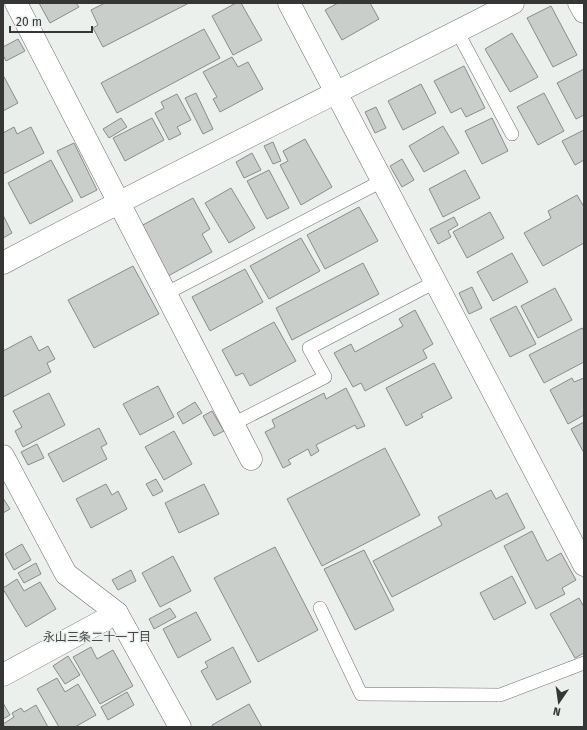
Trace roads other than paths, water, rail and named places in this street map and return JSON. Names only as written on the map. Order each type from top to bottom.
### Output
[{"type":"street","points":[[16,3],[251,458]]},
{"type":"street","points":[[289,3],[584,565]]},
{"type":"street","points":[[3,263],[119,201],[513,3]]},
{"type":"street","points":[[579,3],[584,12]]},
{"type":"street","points":[[3,456],[66,574],[117,613],[180,727]]},
{"type":"street","points":[[3,675],[117,613]]},
{"type":"lane","points":[[457,31],[512,134]]},
{"type":"lane","points":[[167,294],[382,181]]},
{"type":"lane","points":[[233,424],[325,377],[309,348],[435,282]]},
{"type":"lane","points":[[320,608],[361,694],[500,695],[584,663]]},
{"type":"district","name":"永山三条二十一丁目","points":[[97,637]]}]
